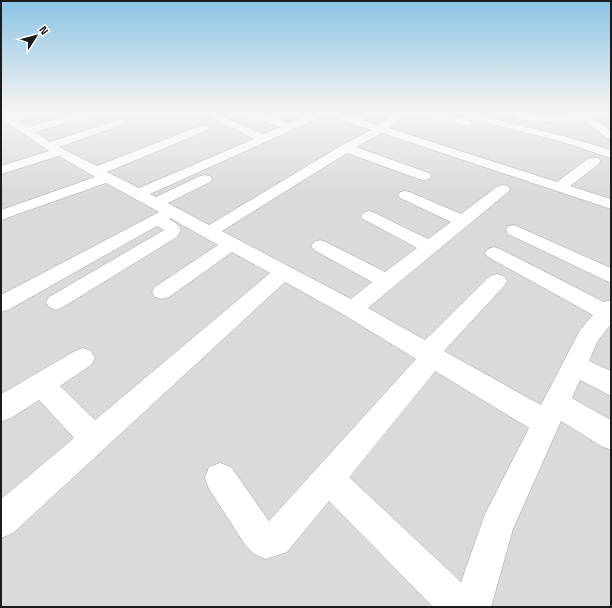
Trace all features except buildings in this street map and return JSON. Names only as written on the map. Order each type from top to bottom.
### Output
[{"type":"street","points":[[40,139],[138,194],[162,211],[232,244],[352,309],[430,354],[551,413],[611,436]]},
{"type":"street","points":[[1,170],[79,139]]},
{"type":"street","points":[[1,215],[102,174],[179,139]]},
{"type":"street","points":[[138,194],[261,139]]},
{"type":"street","points":[[209,232],[362,139]]},
{"type":"street","points":[[409,139],[611,204]]},
{"type":"street","points":[[567,139],[611,154]]},
{"type":"street","points":[[346,148],[424,176]]},
{"type":"street","points":[[559,187],[594,161]]},
{"type":"street","points":[[1,304],[162,211],[223,170]]},
{"type":"street","points":[[352,309],[503,188]]},
{"type":"street","points":[[405,196],[463,221]]},
{"type":"street","points":[[56,302],[171,233],[173,230],[162,211]]},
{"type":"street","points":[[369,216],[430,247]]},
{"type":"street","points":[[514,230],[611,276]]},
{"type":"street","points":[[162,292],[232,244]]},
{"type":"street","points":[[320,246],[386,281]]},
{"type":"street","points":[[472,607],[497,526],[588,337],[609,310],[494,253]]},
{"type":"street","points":[[1,521],[284,272]]},
{"type":"street","points":[[220,478],[258,534],[266,542],[275,540],[430,354],[497,281]]},
{"type":"street","points":[[1,409],[83,358]]},
{"type":"street","points":[[574,365],[611,384]]},
{"type":"street","points":[[41,384],[94,439]]},
{"type":"street","points":[[328,478],[460,607]]},
{"type":"shaded area","points":[[1,139],[611,139],[611,607],[1,607]]}]
